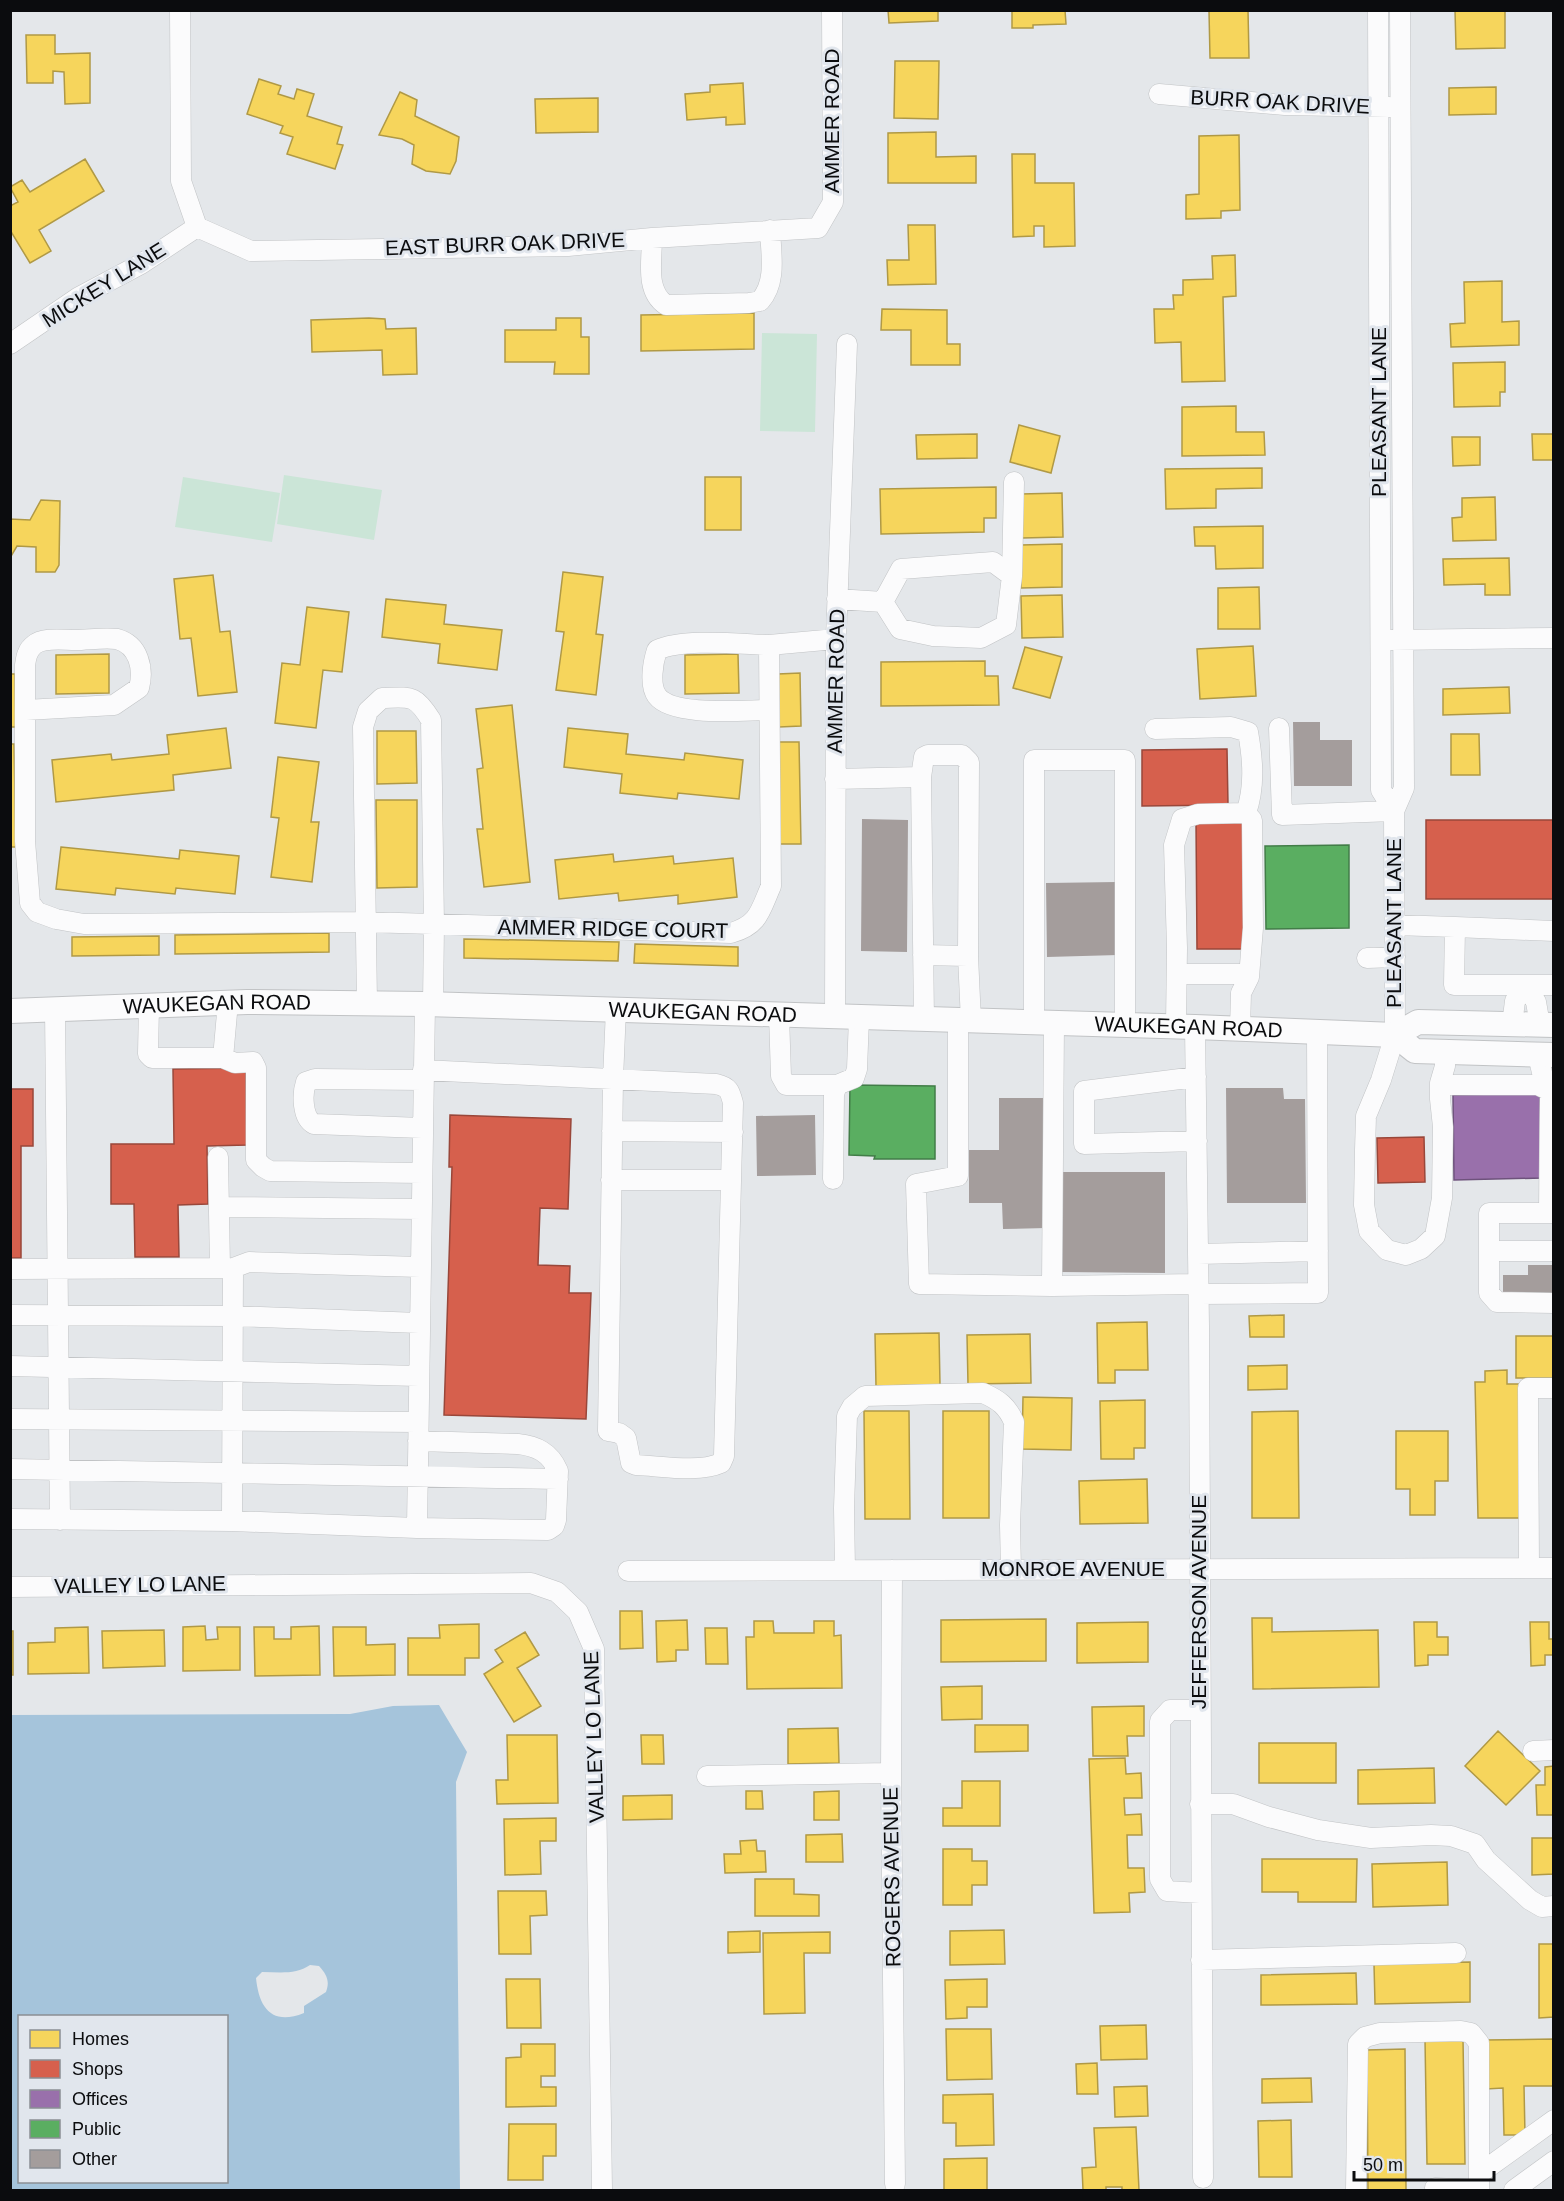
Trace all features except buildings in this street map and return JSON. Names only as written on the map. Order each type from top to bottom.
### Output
[{"type":"main road","name":"WAUKEGAN ROAD","points":[[10,1011],[228,1002],[429,1004],[1395,1035],[1418,1022],[1547,1025]]},
{"type":"main road","points":[[1395,1035],[1414,1051],[1546,1055]]},
{"type":"street","points":[[180,10],[181,181],[197,226]]},
{"type":"street","name":"AMMER ROAD","points":[[818,228],[832,202],[832,10]]},
{"type":"street","name":"PLEASANT LANE","points":[[1378,10],[1381,790],[1394,811]]},
{"type":"street","name":"PLEASANT LANE","points":[[1400,10],[1404,788],[1394,811],[1395,1035],[1381,1080],[1366,1116],[1366,1214],[1369,1231],[1387,1250],[1406,1255],[1421,1249],[1435,1236],[1442,1198],[1443,1127],[1440,1085],[1445,1066],[1445,1052]]},
{"type":"street","name":"BURR OAK DRIVE","points":[[1159,94],[1285,105],[1401,107]]},
{"type":"street","points":[[1378,179],[1401,178]]},
{"type":"street","name":"EAST BURR OAK DRIVE","points":[[197,226],[251,250],[568,246],[652,238],[818,228]]},
{"type":"street","name":"MICKEY LANE","points":[[10,344],[80,297],[141,264],[197,226]]},
{"type":"street","points":[[652,238],[652,287],[658,299],[666,305],[749,303],[760,301],[769,289],[770,230]]},
{"type":"street","name":"AMMER ROAD","points":[[835,1017],[836,639],[847,344]]},
{"type":"street","points":[[883,602],[900,629],[933,636],[981,638],[1006,625],[1012,576],[1014,483]]},
{"type":"street","points":[[883,602],[901,569],[993,562],[1012,576]]},
{"type":"street","points":[[837,599],[883,602]]},
{"type":"street","points":[[1381,640],[1554,638]]},
{"type":"street","name":"AMMER RIDGE COURT","points":[[26,710],[114,705],[139,688],[141,666],[134,648],[117,639],[44,641],[34,644],[27,652],[25,665],[25,842],[30,903],[37,912],[56,919],[84,924],[365,922],[731,933],[747,928],[760,913],[771,886],[769,645]]},
{"type":"street","points":[[768,710],[685,710],[667,703],[657,696],[653,683],[653,663],[657,650],[668,645],[718,643],[769,645],[836,639]]},
{"type":"street","points":[[367,1003],[363,728],[368,711],[382,698],[412,699],[421,704],[431,720],[434,925],[423,1075],[417,1528]]},
{"type":"street","points":[[1155,729],[1231,727],[1248,732],[1252,756],[1252,797],[1246,813],[1252,820],[1253,928],[1249,974],[1240,993],[1240,1029]]},
{"type":"street","points":[[1279,728],[1282,815],[1394,811]]},
{"type":"street","points":[[924,1020],[922,761],[928,755],[962,755],[969,762],[968,956],[958,1176],[916,1184],[919,1284],[1318,1293],[1317,1032]]},
{"type":"street","points":[[1052,1286],[1053,1238],[1034,760],[1125,760],[1125,1025]]},
{"type":"street","points":[[835,779],[921,777]]},
{"type":"street","name":"JEFFERSON AVENUE","points":[[1203,2178],[1196,1077],[1177,974],[1174,845],[1182,819],[1198,814],[1246,813]]},
{"type":"street","points":[[1395,925],[1554,931]]},
{"type":"street","points":[[1455,927],[1454,985],[1554,985]]},
{"type":"street","points":[[923,955],[968,956]]},
{"type":"street","points":[[1367,957],[1395,957]]},
{"type":"street","points":[[1177,974],[1249,974]]},
{"type":"street","points":[[1526,985],[1547,1025]]},
{"type":"street","points":[[1512,1025],[1515,1001],[1526,985]]},
{"type":"street","points":[[223,1058],[228,1002]]},
{"type":"street","points":[[149,1005],[148,1054],[152,1058],[223,1058],[235,1063],[253,1062],[256,1068],[256,1160],[263,1167],[270,1171],[422,1173]]},
{"type":"street","points":[[55,1008],[60,1520]]},
{"type":"street","points":[[422,1128],[314,1124],[306,1116],[304,1088],[306,1082],[315,1079],[423,1075],[613,1079],[716,1084],[730,1091],[733,1103],[733,1132],[724,1456],[721,1463],[713,1467],[702,1468],[636,1465],[631,1463],[626,1438],[619,1433],[608,1431],[611,1180],[613,1079],[616,1009]]},
{"type":"street","points":[[779,1015],[781,1076],[786,1085],[837,1085],[854,1078],[857,1069],[859,1018]]},
{"type":"street","points":[[1546,1055],[1543,1077],[1550,1090],[1551,1213],[1489,1213],[1489,1293],[1497,1302],[1554,1303]]},
{"type":"street","points":[[1196,1077],[1084,1091],[1084,1144],[1197,1141]]},
{"type":"street","points":[[833,1179],[834,1094],[837,1085]]},
{"type":"street","points":[[1440,1085],[1538,1085],[1550,1090]]},
{"type":"street","points":[[612,1131],[733,1132]]},
{"type":"street","points":[[218,1157],[220,1207],[233,1316],[232,1521]]},
{"type":"street","points":[[611,1180],[731,1180]]},
{"type":"street","points":[[220,1207],[421,1209]]},
{"type":"street","points":[[1198,1254],[1318,1251]]},
{"type":"street","points":[[1489,1251],[1554,1251]]},
{"type":"street","points":[[10,1269],[226,1268],[249,1262],[420,1267]]},
{"type":"street","points":[[10,1315],[233,1316],[420,1323]]},
{"type":"street","points":[[10,1366],[419,1376]]},
{"type":"street","points":[[1528,1568],[1528,1388],[1554,1388]]},
{"type":"street","points":[[845,1570],[846,1434],[847,1416],[852,1407],[865,1396],[983,1393],[999,1400],[1009,1410],[1014,1422],[1010,1526],[1011,1570]]},
{"type":"street","points":[[10,1419],[232,1420],[418,1431],[532,1446],[543,1450],[558,1471],[556,1520],[554,1526],[548,1530],[232,1521],[10,1519]]},
{"type":"street","points":[[10,1469],[558,1479]]},
{"type":"street","name":"MONROE AVENUE","points":[[628,1571],[1554,1568]]},
{"type":"street","name":"ROGERS AVENUE","points":[[892,1570],[891,1773],[896,2184]]},
{"type":"street","name":"VALLEY LO LANE","points":[[10,1587],[531,1583],[557,1592],[578,1612],[594,1649],[602,2190]]},
{"type":"street","points":[[1199,1710],[1170,1710],[1160,1721],[1160,1879],[1167,1891],[1200,1893]]},
{"type":"street","points":[[1533,1751],[1554,1750]]},
{"type":"street","points":[[707,1776],[891,1773]]},
{"type":"street","points":[[1200,1804],[1233,1804],[1269,1817],[1318,1830],[1371,1838],[1451,1836],[1475,1844],[1486,1860],[1530,1900],[1542,1907],[1554,1906]]},
{"type":"street","points":[[1201,1960],[1456,1953]]},
{"type":"street","points":[[1356,2190],[1358,2044],[1365,2037],[1380,2033],[1461,2031],[1471,2033],[1479,2043],[1479,2185]]},
{"type":"street","points":[[1435,2188],[1479,2185],[1554,2120]]},
{"type":"street","points":[[1514,2190],[1554,2160]]},
{"type":"green space","points":[[762,333],[817,334],[815,432],[760,431]]},
{"type":"green space","points":[[284,475],[382,490],[374,540],[277,524]]},
{"type":"green space","points":[[183,477],[280,493],[272,542],[175,527]]},
{"type":"water","points":[[439,1705],[467,1752],[456,1782],[460,2190],[11,2190],[11,1715],[350,1714],[393,1706]],"holes":[[[310,1965],[319,1966],[328,1981],[326,1992],[304,2006],[304,2013],[293,2016],[276,2016],[264,2006],[256,1978],[262,1972],[293,1972]]]}]
